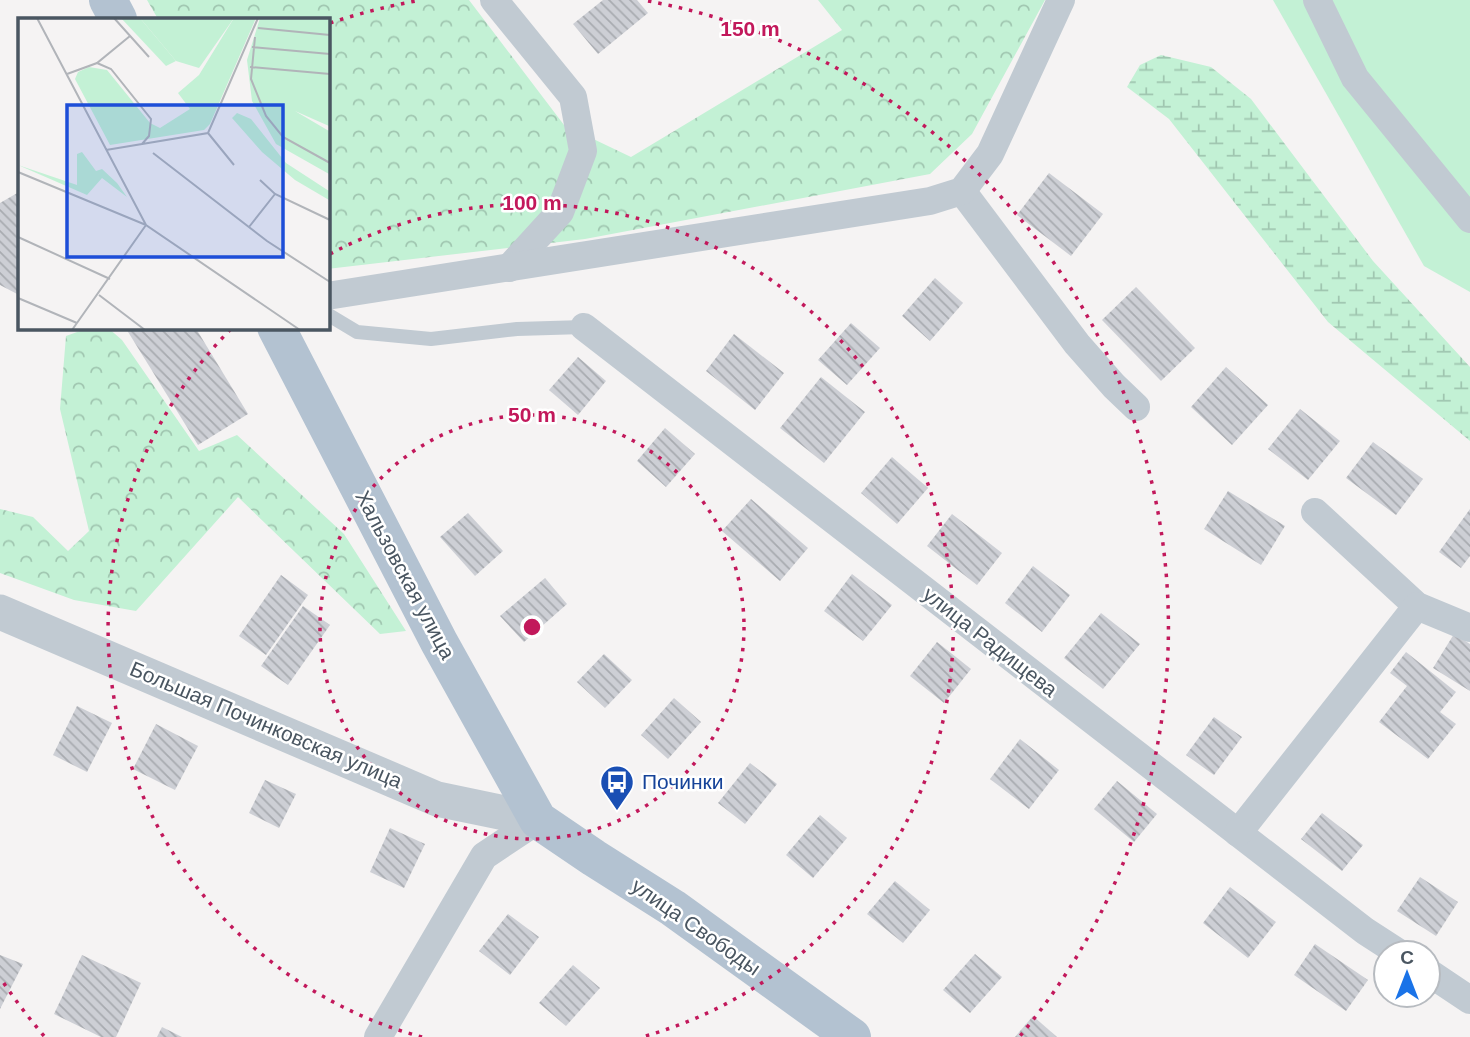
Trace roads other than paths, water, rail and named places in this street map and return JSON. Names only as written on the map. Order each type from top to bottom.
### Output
[{"type":"main road","points":[[108,0],[117,18]]},
{"type":"main road","name":"Хальзовская улица","points":[[277,329],[439,642],[538,820]]},
{"type":"main road","name":"улица Свободы","points":[[538,820],[673,908],[852,1037]]},
{"type":"street","points":[[494,0],[573,97],[583,150],[560,212],[509,268]]},
{"type":"street","points":[[329,296],[930,201],[962,191],[990,154],[1061,0]]},
{"type":"street","points":[[1317,0],[1355,78],[1470,219]]},
{"type":"street","points":[[962,191],[1077,344],[1136,407]]},
{"type":"street","name":"улица Радищева","points":[[584,327],[1378,939]]},
{"type":"street","points":[[1315,512],[1417,606],[1470,628]]},
{"type":"street","points":[[1238,833],[1417,606]]},
{"type":"street","name":"Большая Починковская улица","points":[[0,612],[437,799],[538,820]]},
{"type":"street","points":[[378,1037],[484,856],[538,820]]},
{"type":"street","points":[[1442,981],[1470,1000]]},
{"type":"lane","points":[[329,315],[357,332],[431,339],[517,329],[584,327]]},
{"type":"place","name":"Починки","points":[[617,812]]}]
